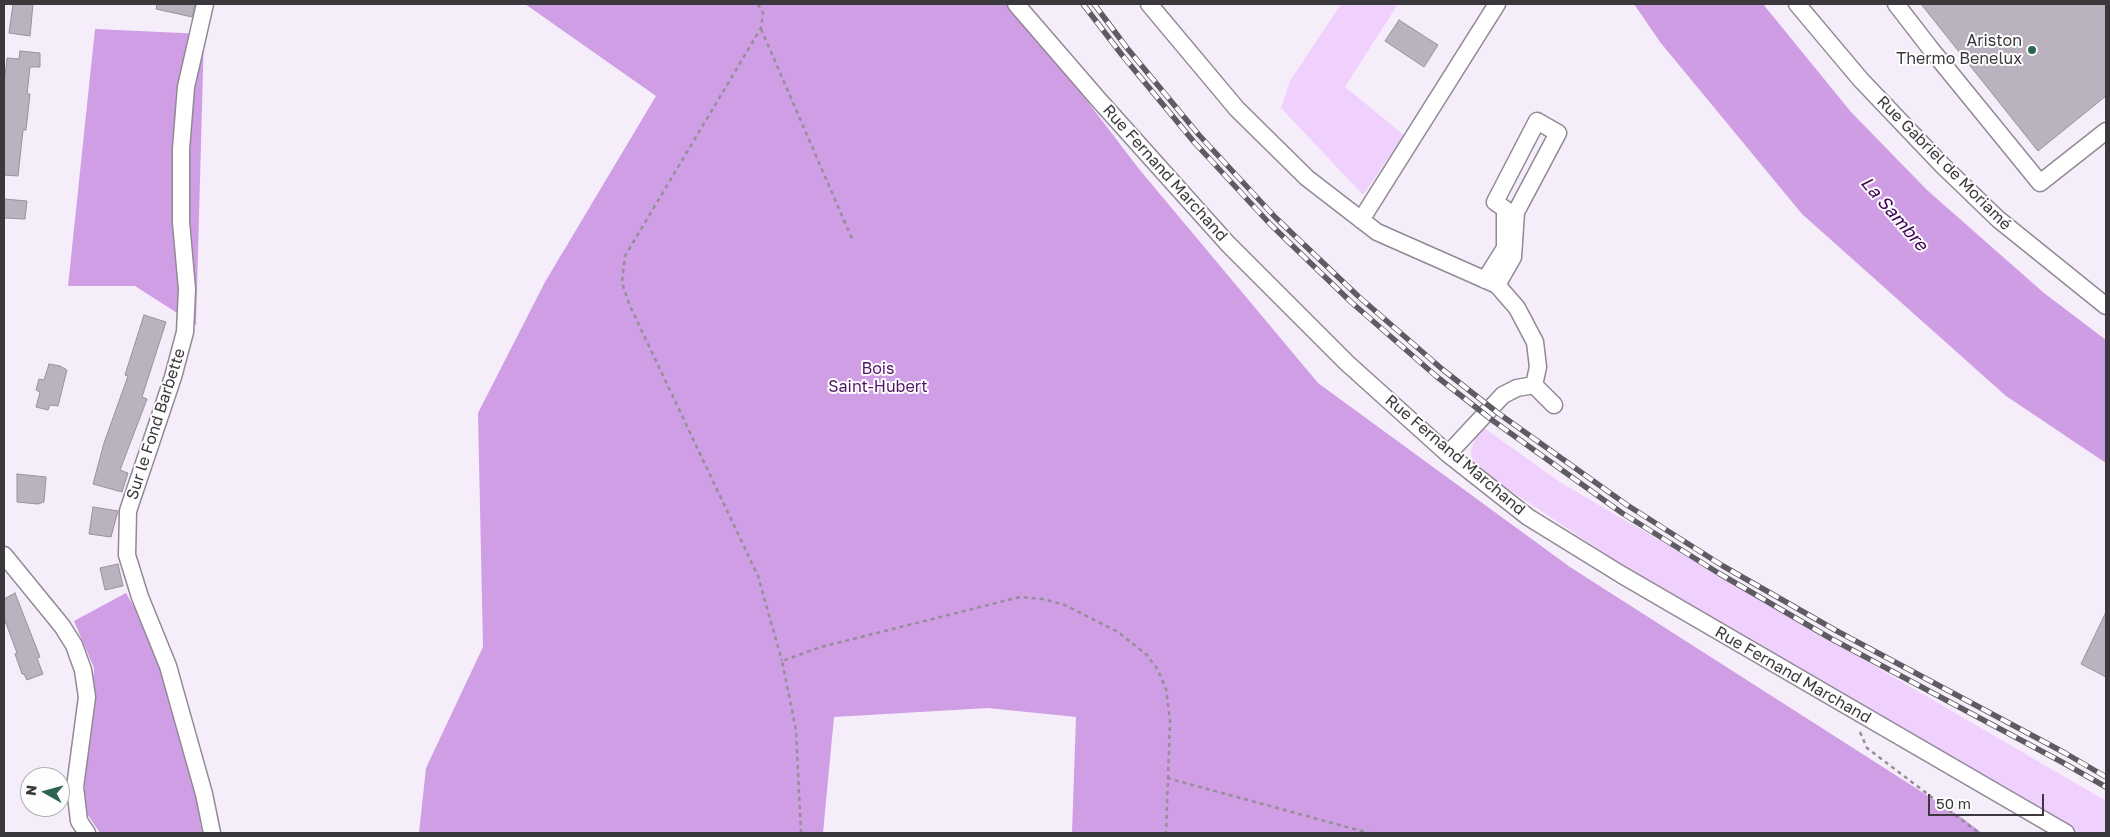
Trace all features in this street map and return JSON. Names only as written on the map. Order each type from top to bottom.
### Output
[{"type":"street","name":"Sur le Fond Barbette","points":[[205,4],[186,88],[181,149],[181,222],[187,289],[185,332],[173,377],[128,511],[127,555],[140,597],[168,666],[204,794],[212,833]]},
{"type":"street","name":"Rue Fernand Marchand","points":[[1016,4],[1228,244],[1347,363],[1448,454],[1528,517],[1622,575],[2066,833]]},
{"type":"street","points":[[1148,4],[1237,109],[1307,178],[1377,232],[1491,283],[1517,308],[1535,342],[1538,367],[1534,385]]},
{"type":"street","points":[[1361,220],[1497,4]]},
{"type":"street","name":"Rue Gabriel de Moriamé","points":[[1797,4],[1861,80],[1942,165],[1998,219],[2106,306]]},
{"type":"street","points":[[1896,4],[2040,183],[2106,131]]},
{"type":"street","points":[[1537,121],[1558,134],[1516,212],[1513,256],[1491,283],[1504,248],[1506,209],[1495,202],[1537,121]]},
{"type":"street","points":[[1448,454],[1503,395],[1518,388],[1534,385]]},
{"type":"street","points":[[1534,385],[1554,405]]},
{"type":"street","points":[[4,555],[62,626],[74,645],[84,670],[87,697],[75,787],[79,821],[87,833]]},
{"type":"path","points":[[758,4],[763,13],[761,28],[625,256],[622,283],[630,306],[758,576],[782,661],[796,730],[801,833]]},
{"type":"path","points":[[761,28],[853,241]]},
{"type":"path","points":[[782,661],[821,646],[1020,597],[1042,599],[1057,603],[1118,632],[1147,655],[1158,670],[1166,689],[1170,721],[1166,833]]},
{"type":"path","points":[[1852,710],[1867,748],[1979,833]]},
{"type":"path","points":[[1167,778],[1369,833]]},
{"type":"shaded area","points":[[1341,4],[1398,4],[1345,87],[1404,135],[1363,195],[1281,108],[1290,81]]},
{"type":"shaded area","points":[[1480,425],[1563,484],[2106,801],[2106,833],[2078,833],[2028,802],[1661,591],[1472,465],[1471,451]]},
{"type":"green space","name":"Bois Saint-Hubert","points":[[525,4],[1013,4],[1139,169],[1318,383],[1570,567],[1961,817],[1982,833],[1072,833],[1076,717],[988,708],[834,717],[823,833],[419,833],[426,768],[483,647],[478,413],[545,282],[656,96]]},
{"type":"green space","points":[[95,29],[204,34],[196,325],[135,286],[68,286]]},
{"type":"green space","points":[[126,593],[156,645],[188,748],[202,833],[100,833],[83,808],[94,668],[74,621]]},
{"type":"water","name":"La Sambre","points":[[1634,4],[1763,4],[1851,112],[1927,190],[2044,293],[2106,340],[2106,463],[2006,396],[1802,214],[1660,42]]},
{"type":"building","points":[[13,4],[33,4],[30,36],[9,33]]},
{"type":"building","points":[[157,4],[195,4],[192,17],[156,9]]},
{"type":"building","name":"Ariston Thermo Benelux","points":[[1921,4],[2106,4],[2106,96],[2038,151]]},
{"type":"building","points":[[1399,20],[1438,45],[1424,67],[1385,41]]},
{"type":"building","points":[[20,51],[40,53],[40,67],[30,67],[27,94],[30,94],[26,130],[23,130],[18,176],[4,175],[4,84],[7,58],[19,59]]},
{"type":"building","points":[[4,199],[27,201],[25,219],[4,218]]},
{"type":"building","points":[[144,315],[166,322],[142,397],[147,399],[120,470],[128,473],[122,492],[93,484],[104,443],[128,376],[125,375]]},
{"type":"building","points":[[49,364],[60,366],[67,370],[58,406],[50,405],[48,410],[36,407],[40,392],[36,390],[39,379],[44,380]]},
{"type":"building","points":[[17,474],[46,477],[44,502],[38,504],[17,502]]},
{"type":"building","points":[[93,507],[118,511],[111,537],[89,534]]},
{"type":"building","points":[[118,564],[123,586],[105,590],[100,568]]},
{"type":"building","points":[[15,593],[40,657],[37,658],[43,674],[27,680],[24,674],[22,674],[15,654],[17,653],[4,618],[4,599]]},
{"type":"building","points":[[2106,612],[2106,677],[2081,664]]},
{"type":"railway","points":[[1083,4],[1122,55],[1194,142],[1270,224],[1351,302],[1436,376],[1492,420],[1622,513],[1720,574],[1830,638],[2106,787]]},
{"type":"railway","points":[[1094,4],[1127,48],[1199,135],[1275,217],[1358,296],[1442,369],[1498,413],[1627,505],[1723,566],[1835,630],[2065,753],[2106,777]]},
{"type":"place","name":"Ariston Thermo Benelux","points":[[2032,50]]}]
